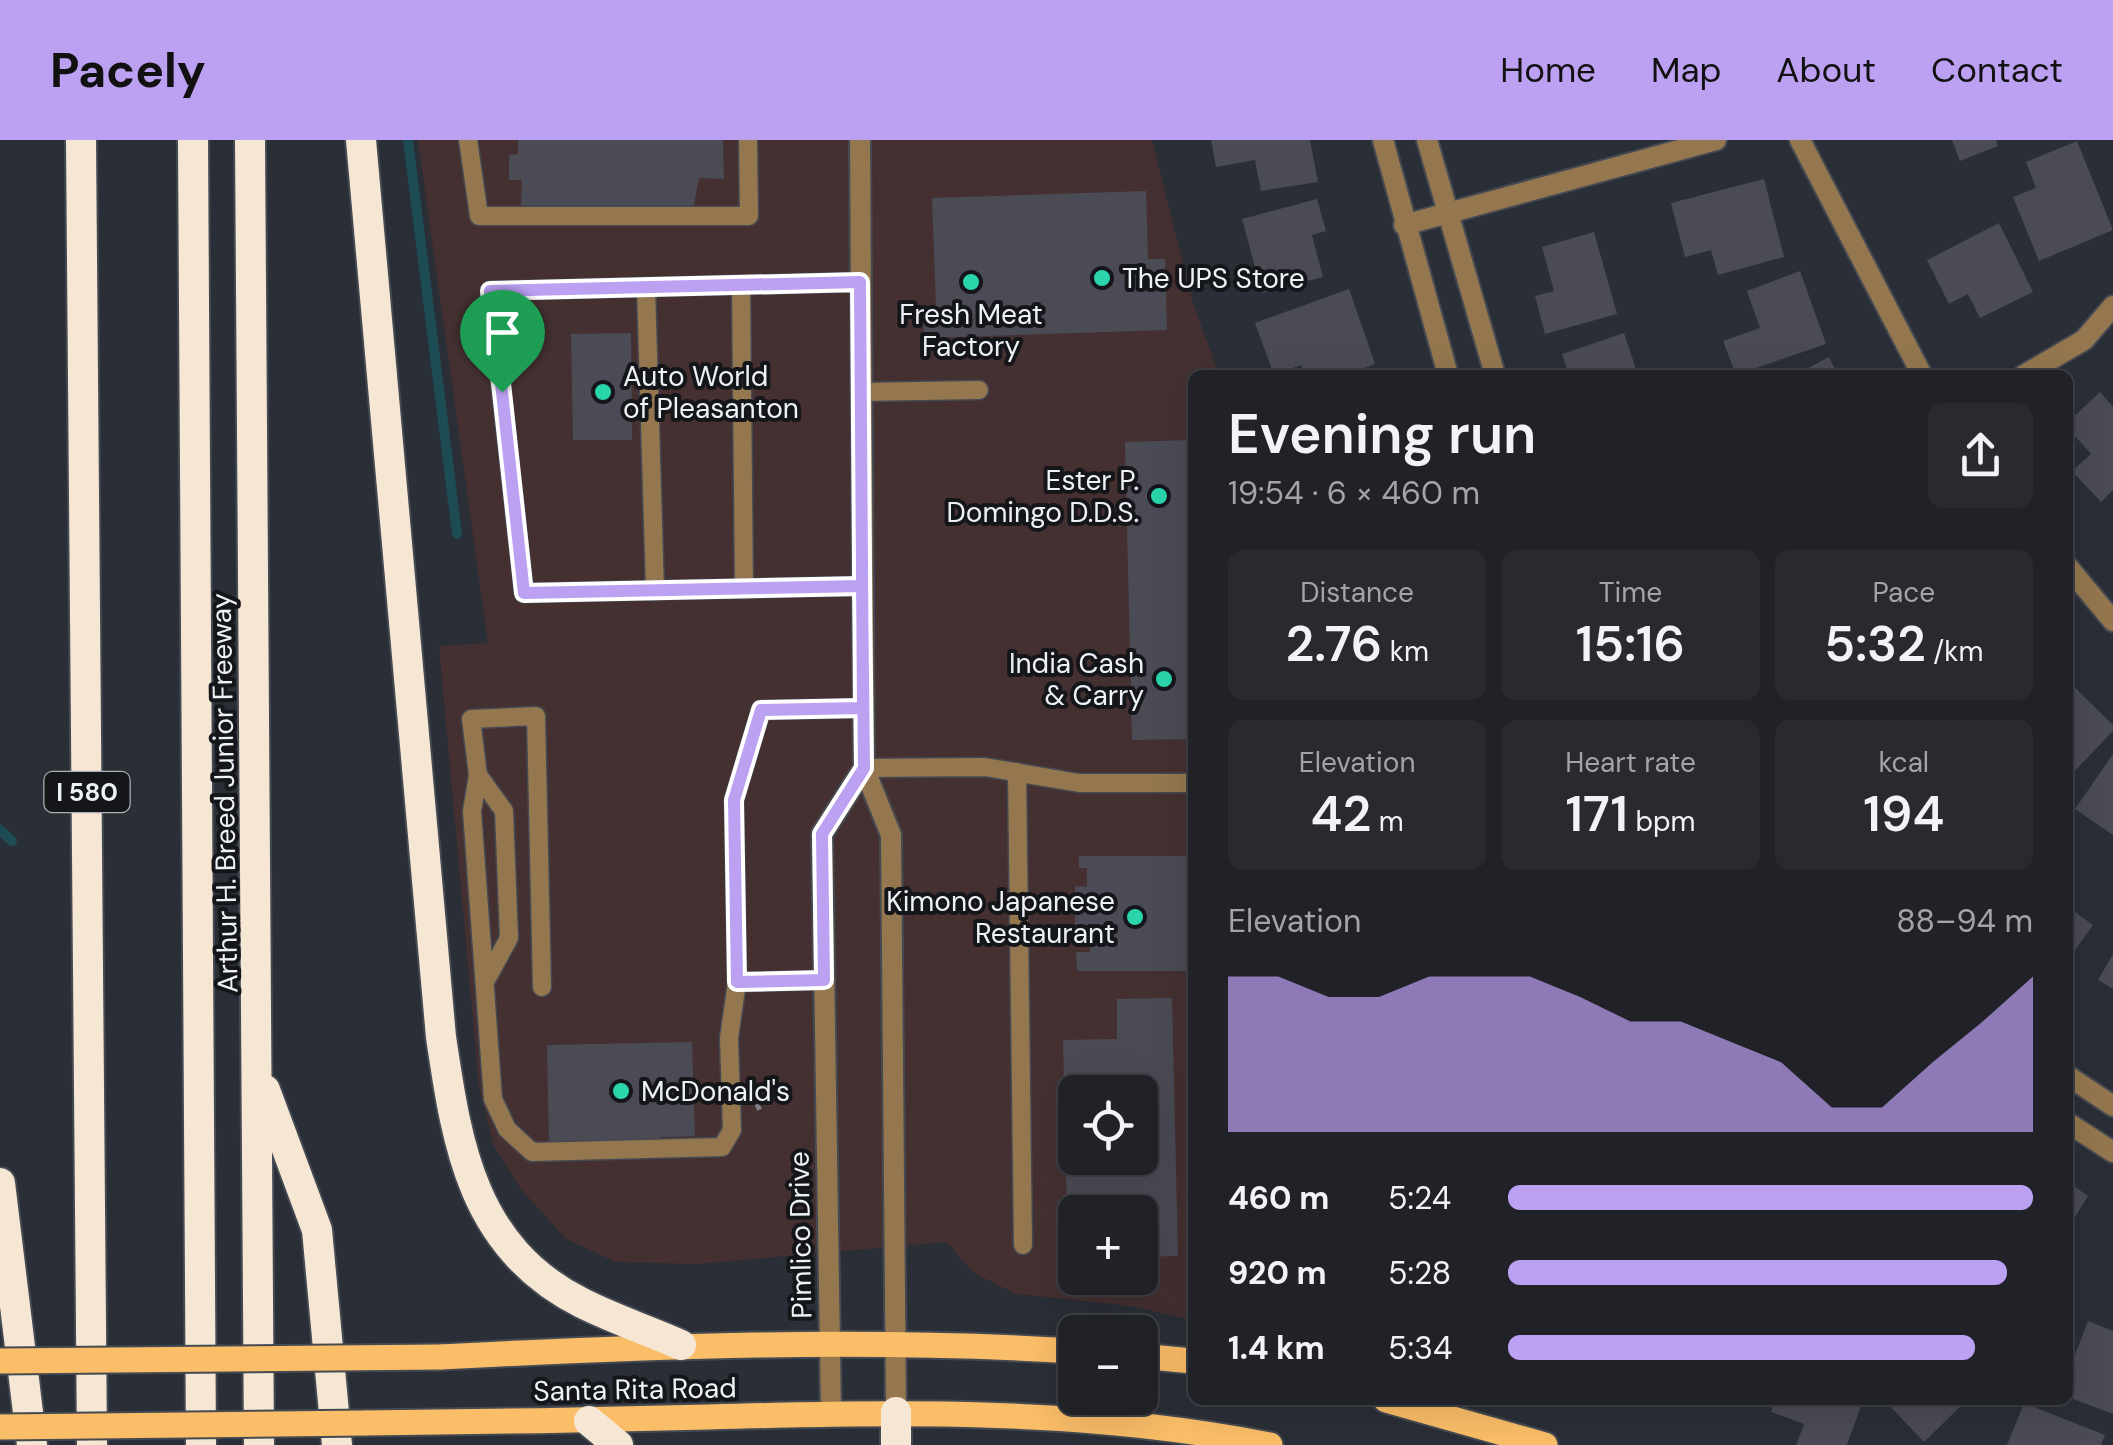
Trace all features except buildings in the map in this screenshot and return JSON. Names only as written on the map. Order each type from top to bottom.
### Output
[{"type":"highway","name":"I 580","points":[[81,140],[92,1445]]},
{"type":"highway","points":[[193,140],[201,1445]]},
{"type":"highway","name":"Arthur H. Breed Junior Freeway","points":[[250,140],[259,1445]]},
{"type":"highway","points":[[360,140],[440,1017],[454,1118],[472,1188],[526,1262],[579,1302],[682,1345]]},
{"type":"highway","points":[[259,1073],[316,1230],[338,1445]]},
{"type":"highway","points":[[0,1183],[32,1445]]},
{"type":"highway","points":[[896,1412],[896,1445]]},
{"type":"highway","points":[[589,1420],[618,1445]]},
{"type":"main road","name":"Santa Rita Road","points":[[0,1361],[440,1357],[682,1345],[894,1343],[1058,1350]]},
{"type":"main road","points":[[1158,1358],[1188,1361]]},
{"type":"main road","points":[[1404,1405],[1546,1445]]},
{"type":"main road","name":"Santa Rita Road","points":[[0,1427],[896,1412],[1091,1419],[1191,1429],[1270,1445]]},
{"type":"street","points":[[860,140],[864,768],[892,836],[896,1412]]},
{"type":"street","points":[[1382,140],[1447,370]]},
{"type":"street","points":[[1427,140],[1494,370]]},
{"type":"street","points":[[1404,225],[1716,140]]},
{"type":"street","points":[[1800,140],[1919,370]]},
{"type":"street","points":[[2033,370],[2084,340],[2113,306]]},
{"type":"street","points":[[2073,573],[2113,622]]},
{"type":"street","name":"Pimlico Drive","points":[[831,1414],[822,834],[864,768]]},
{"type":"street","points":[[2073,1079],[2113,1106]]},
{"type":"street","points":[[2073,1126],[2113,1152]]},
{"type":"lane","points":[[468,140],[480,216],[750,216],[748,140]]},
{"type":"lane","points":[[860,282],[490,291],[524,593],[862,586]]},
{"type":"lane","points":[[740,285],[744,589]]},
{"type":"lane","points":[[646,287],[655,590]]},
{"type":"lane","points":[[860,392],[979,390]]},
{"type":"lane","points":[[542,987],[536,716],[471,719],[478,775],[472,812],[493,1099],[507,1129],[532,1152],[722,1147],[732,1130],[729,1038],[737,982],[734,800],[761,710],[863,708]]},
{"type":"lane","points":[[864,768],[985,767],[1079,784],[1188,783]]},
{"type":"lane","points":[[1017,772],[1024,1245]]},
{"type":"lane","points":[[478,775],[504,811],[509,938],[485,982]]},
{"type":"lane","points":[[737,982],[824,980]]},
{"type":"shaded area","points":[[418,140],[1152,140],[1193,303],[1217,370],[1188,370],[1188,1319],[1131,1306],[1016,1294],[974,1273],[946,1242],[697,1264],[616,1262],[566,1239],[520,1188],[493,1144],[479,1086],[439,646],[488,643]]},
{"type":"waterway","points":[[408,140],[457,534]]},
{"type":"waterway","points":[[0,830],[12,841]]},
{"type":"place","name":"The UPS Store","points":[[1102,278]]},
{"type":"place","name":"Fresh Meat Factory","points":[[971,282]]},
{"type":"place","name":"Auto World of Pleasanton","points":[[603,392]]},
{"type":"place","name":"Ester P. Domingo D.D.S.","points":[[1159,496]]},
{"type":"place","name":"India Cash & Carry","points":[[1164,679]]},
{"type":"place","name":"Kimono Japanese Restaurant","points":[[1135,917]]},
{"type":"place","name":"McDonald's","points":[[621,1091]]},
{"type":"route","points":[[502,392],[490,291],[860,282],[860,392],[862,489],[862,586],[863,708],[761,710],[734,800],[737,982],[824,980],[822,834],[864,768],[862,586],[524,593],[502,392]]}]
